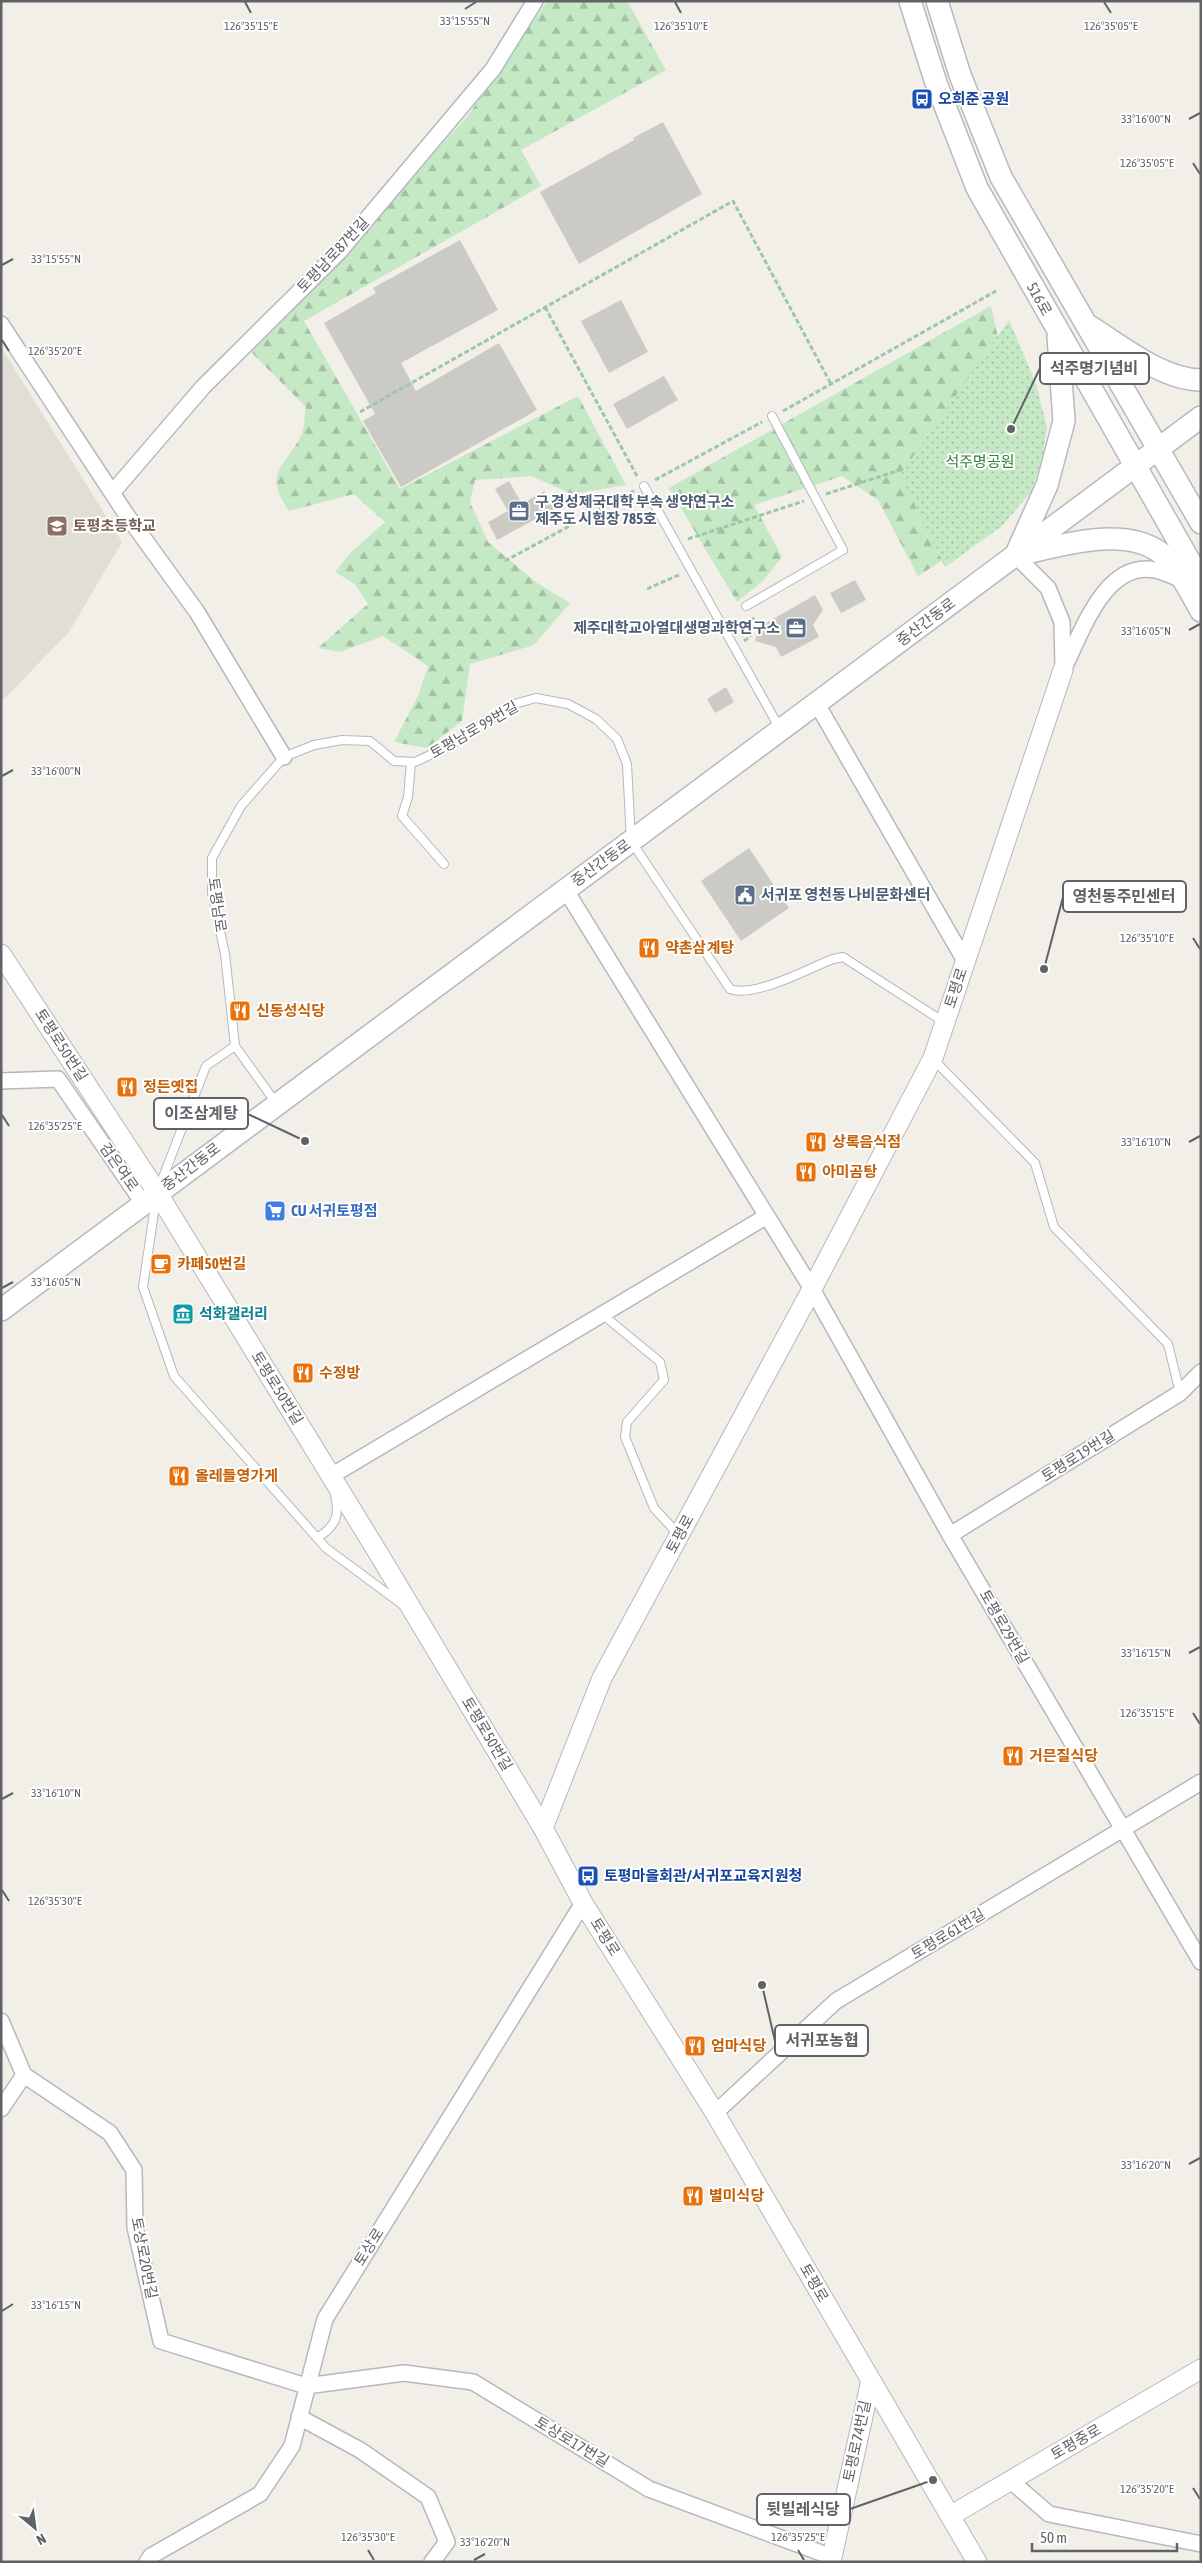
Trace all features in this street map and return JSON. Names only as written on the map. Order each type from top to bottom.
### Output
[{"type":"main road","name":"516로","points":[[910,1],[936,84],[977,188],[1057,331],[1136,465],[1192,581]]},
{"type":"main road","name":"516로","points":[[937,1],[960,75],[1001,176],[1083,322],[1159,448],[1201,523]]},
{"type":"main road","points":[[1083,322],[1162,371],[1186,380],[1201,380]]},
{"type":"main road","points":[[1016,556],[1047,485],[1064,421],[1057,331]]},
{"type":"main road","name":"중산간동로","points":[[1,1310],[150,1197],[781,731],[1201,417]]},
{"type":"main road","points":[[1016,556],[1082,541],[1113,539],[1134,542],[1162,554],[1192,581],[1201,611]]},
{"type":"street","name":"토평남로87번길","points":[[112,493],[203,387],[339,252],[493,69],[535,1]]},
{"type":"street","points":[[1,324],[112,493],[198,612],[284,757]]},
{"type":"street","points":[[1016,556],[1048,588],[1062,622],[1063,670]]},
{"type":"street","points":[[1063,670],[1100,596],[1118,576],[1136,570],[1154,570],[1192,581]]},
{"type":"street","name":"토평로","points":[[978,2562],[715,2113],[583,1903],[543,1828],[602,1678],[812,1289],[933,1058],[1063,670]]},
{"type":"street","points":[[817,704],[965,961]]},
{"type":"street","points":[[565,889],[812,1289]]},
{"type":"street","name":"토평로50번길","points":[[1,954],[150,1197],[331,1476],[543,1828]]},
{"type":"street","name":"검은여로","points":[[1,1081],[58,1079],[150,1197]]},
{"type":"street","points":[[331,1476],[767,1216]]},
{"type":"street","name":"토평로29번길","points":[[812,1289],[950,1535],[1201,1962]]},
{"type":"street","name":"토평로19번길","points":[[950,1535],[1180,1393],[1201,1372]]},
{"type":"street","name":"토평로61번길","points":[[715,2113],[836,2001],[1201,1782]]},
{"type":"street","name":"토상로","points":[[147,2562],[151,2556],[260,2494],[292,2446],[306,2386],[325,2319],[583,1903]]},
{"type":"street","points":[[1,2021],[24,2075],[1,2109]]},
{"type":"street","name":"토상로20번길","points":[[24,2075],[110,2133],[134,2170],[135,2227],[161,2341],[306,2386]]},
{"type":"street","name":"토평중로","points":[[950,2516],[1201,2369]]},
{"type":"street","name":"토상로17번길","points":[[306,2386],[404,2373],[474,2382],[649,2489],[831,2559]]},
{"type":"street","name":"토평로74번길","points":[[831,2559],[871,2380]]},
{"type":"street","points":[[299,2417],[360,2450],[428,2497],[447,2542],[432,2562]]},
{"type":"street","points":[[1010,2481],[1049,2514],[1201,2544]]},
{"type":"lane","points":[[746,606],[843,550],[772,416]]},
{"type":"lane","points":[[644,486],[781,731]]},
{"type":"lane","name":"토평남로 99번길","points":[[284,757],[314,745],[342,740],[370,741],[394,761],[412,762],[451,745],[514,704],[536,698],[568,704],[596,719],[618,739],[628,764],[631,841]]},
{"type":"lane","name":"토평남로","points":[[276,1104],[235,1046],[225,954],[212,893],[212,858],[240,806],[284,757]]},
{"type":"lane","points":[[412,762],[408,797],[402,816],[444,864]]},
{"type":"lane","points":[[631,841],[730,989],[738,992],[755,990],[833,959],[843,957],[944,1022]]},
{"type":"lane","points":[[235,1046],[206,1066],[150,1197],[143,1287],[174,1376],[326,1548],[415,1614]]},
{"type":"lane","points":[[933,1058],[1035,1163],[1054,1227],[1168,1344],[1180,1393]]},
{"type":"lane","points":[[602,1314],[660,1362],[664,1380],[626,1422],[625,1437],[654,1508],[679,1535]]},
{"type":"lane","points":[[317,1538],[329,1531],[339,1511],[331,1476]]},
{"type":"path","points":[[360,412],[733,201],[831,384]]},
{"type":"path","points":[[506,561],[831,384],[996,291]]},
{"type":"path","points":[[545,307],[644,486]]},
{"type":"path","points":[[676,543],[900,470]]},
{"type":"path","points":[[647,589],[691,569]]},
{"type":"path","points":[[734,646],[750,638],[754,620],[746,606]]},
{"type":"shaded area","name":"토평초등학교","points":[[1,347],[122,542],[69,632],[1,702]]},
{"type":"green space","points":[[547,1],[627,1],[666,70],[521,150],[541,186],[304,321],[400,489],[578,396],[626,485],[572,494],[531,476],[475,480],[470,502],[488,542],[537,583],[570,603],[534,645],[470,664],[462,721],[427,748],[394,742],[418,696],[428,666],[383,636],[340,652],[318,648],[368,604],[355,584],[335,572],[350,553],[385,522],[354,494],[289,511],[282,499],[276,480],[282,466],[302,435],[306,407],[250,351],[467,117]]},
{"type":"green space","points":[[991,306],[1005,369],[968,544],[918,576],[878,500],[842,476],[754,505],[782,557],[763,581],[737,602],[669,488]]},
{"type":"green space","name":"석주명공원","points":[[1009,320],[1036,384],[1047,427],[1042,459],[1031,492],[1002,526],[945,567],[900,475]]},
{"type":"building","points":[[663,122],[702,194],[579,264],[540,192]]},
{"type":"building","points":[[460,240],[498,310],[401,363],[416,391],[499,343],[537,410],[401,487],[363,421],[375,414],[324,323],[376,293],[373,288]]},
{"type":"building","points":[[621,300],[648,352],[609,373],[581,321]]},
{"type":"building","points":[[664,376],[678,400],[627,429],[613,404]]},
{"type":"building","points":[[509,481],[522,504],[544,491],[554,509],[497,540],[488,522],[508,511],[495,489]]},
{"type":"building","points":[[855,580],[866,600],[841,613],[830,593]]},
{"type":"building","points":[[815,595],[823,610],[813,625],[819,637],[781,657],[776,647],[755,641],[759,627]]},
{"type":"building","points":[[726,687],[734,702],[715,713],[707,699]]},
{"type":"building","name":"서귀포 영천동 나비문화센터","points":[[749,848],[789,908],[741,941],[701,881]]},
{"type":"place","name":"오희준 공원","points":[[922,99]]},
{"type":"place","name":"석주명기념비","points":[[1011,429]]},
{"type":"place","name":"구 경성제국대학 부속 생약연구소 제주도 시험장 785호","points":[[519,511]]},
{"type":"place","name":"토평초등학교","points":[[57,526]]},
{"type":"place","name":"제주대학교아열대생명과학연구소","points":[[796,628]]},
{"type":"place","name":"서귀포 영천동 나비문화센터","points":[[745,895]]},
{"type":"place","name":"약촌삼계탕","points":[[649,948]]},
{"type":"place","name":"영천동주민센터","points":[[1044,969]]},
{"type":"place","name":"신동성식당","points":[[240,1011]]},
{"type":"place","name":"정든옛집","points":[[127,1087]]},
{"type":"place","name":"이조삼계탕","points":[[305,1141]]},
{"type":"place","name":"상록음식점","points":[[816,1142]]},
{"type":"place","name":"아미곰탕","points":[[806,1172]]},
{"type":"place","name":"CU 서귀토평점","points":[[275,1211]]},
{"type":"place","name":"카페50번길","points":[[161,1264]]},
{"type":"place","name":"석화갤러리","points":[[183,1314]]},
{"type":"place","name":"수정방","points":[[303,1373]]},
{"type":"place","name":"올레들영가게","points":[[179,1476]]},
{"type":"place","name":"거믄질식당","points":[[1013,1756]]},
{"type":"place","name":"토평마을회관/서귀포교육지원청","points":[[588,1876]]},
{"type":"place","name":"서귀포농협","points":[[762,1985]]},
{"type":"place","name":"엄마식당","points":[[695,2046]]},
{"type":"place","name":"별미식당","points":[[693,2196]]},
{"type":"place","name":"뒷빌레식당","points":[[933,2480]]}]
